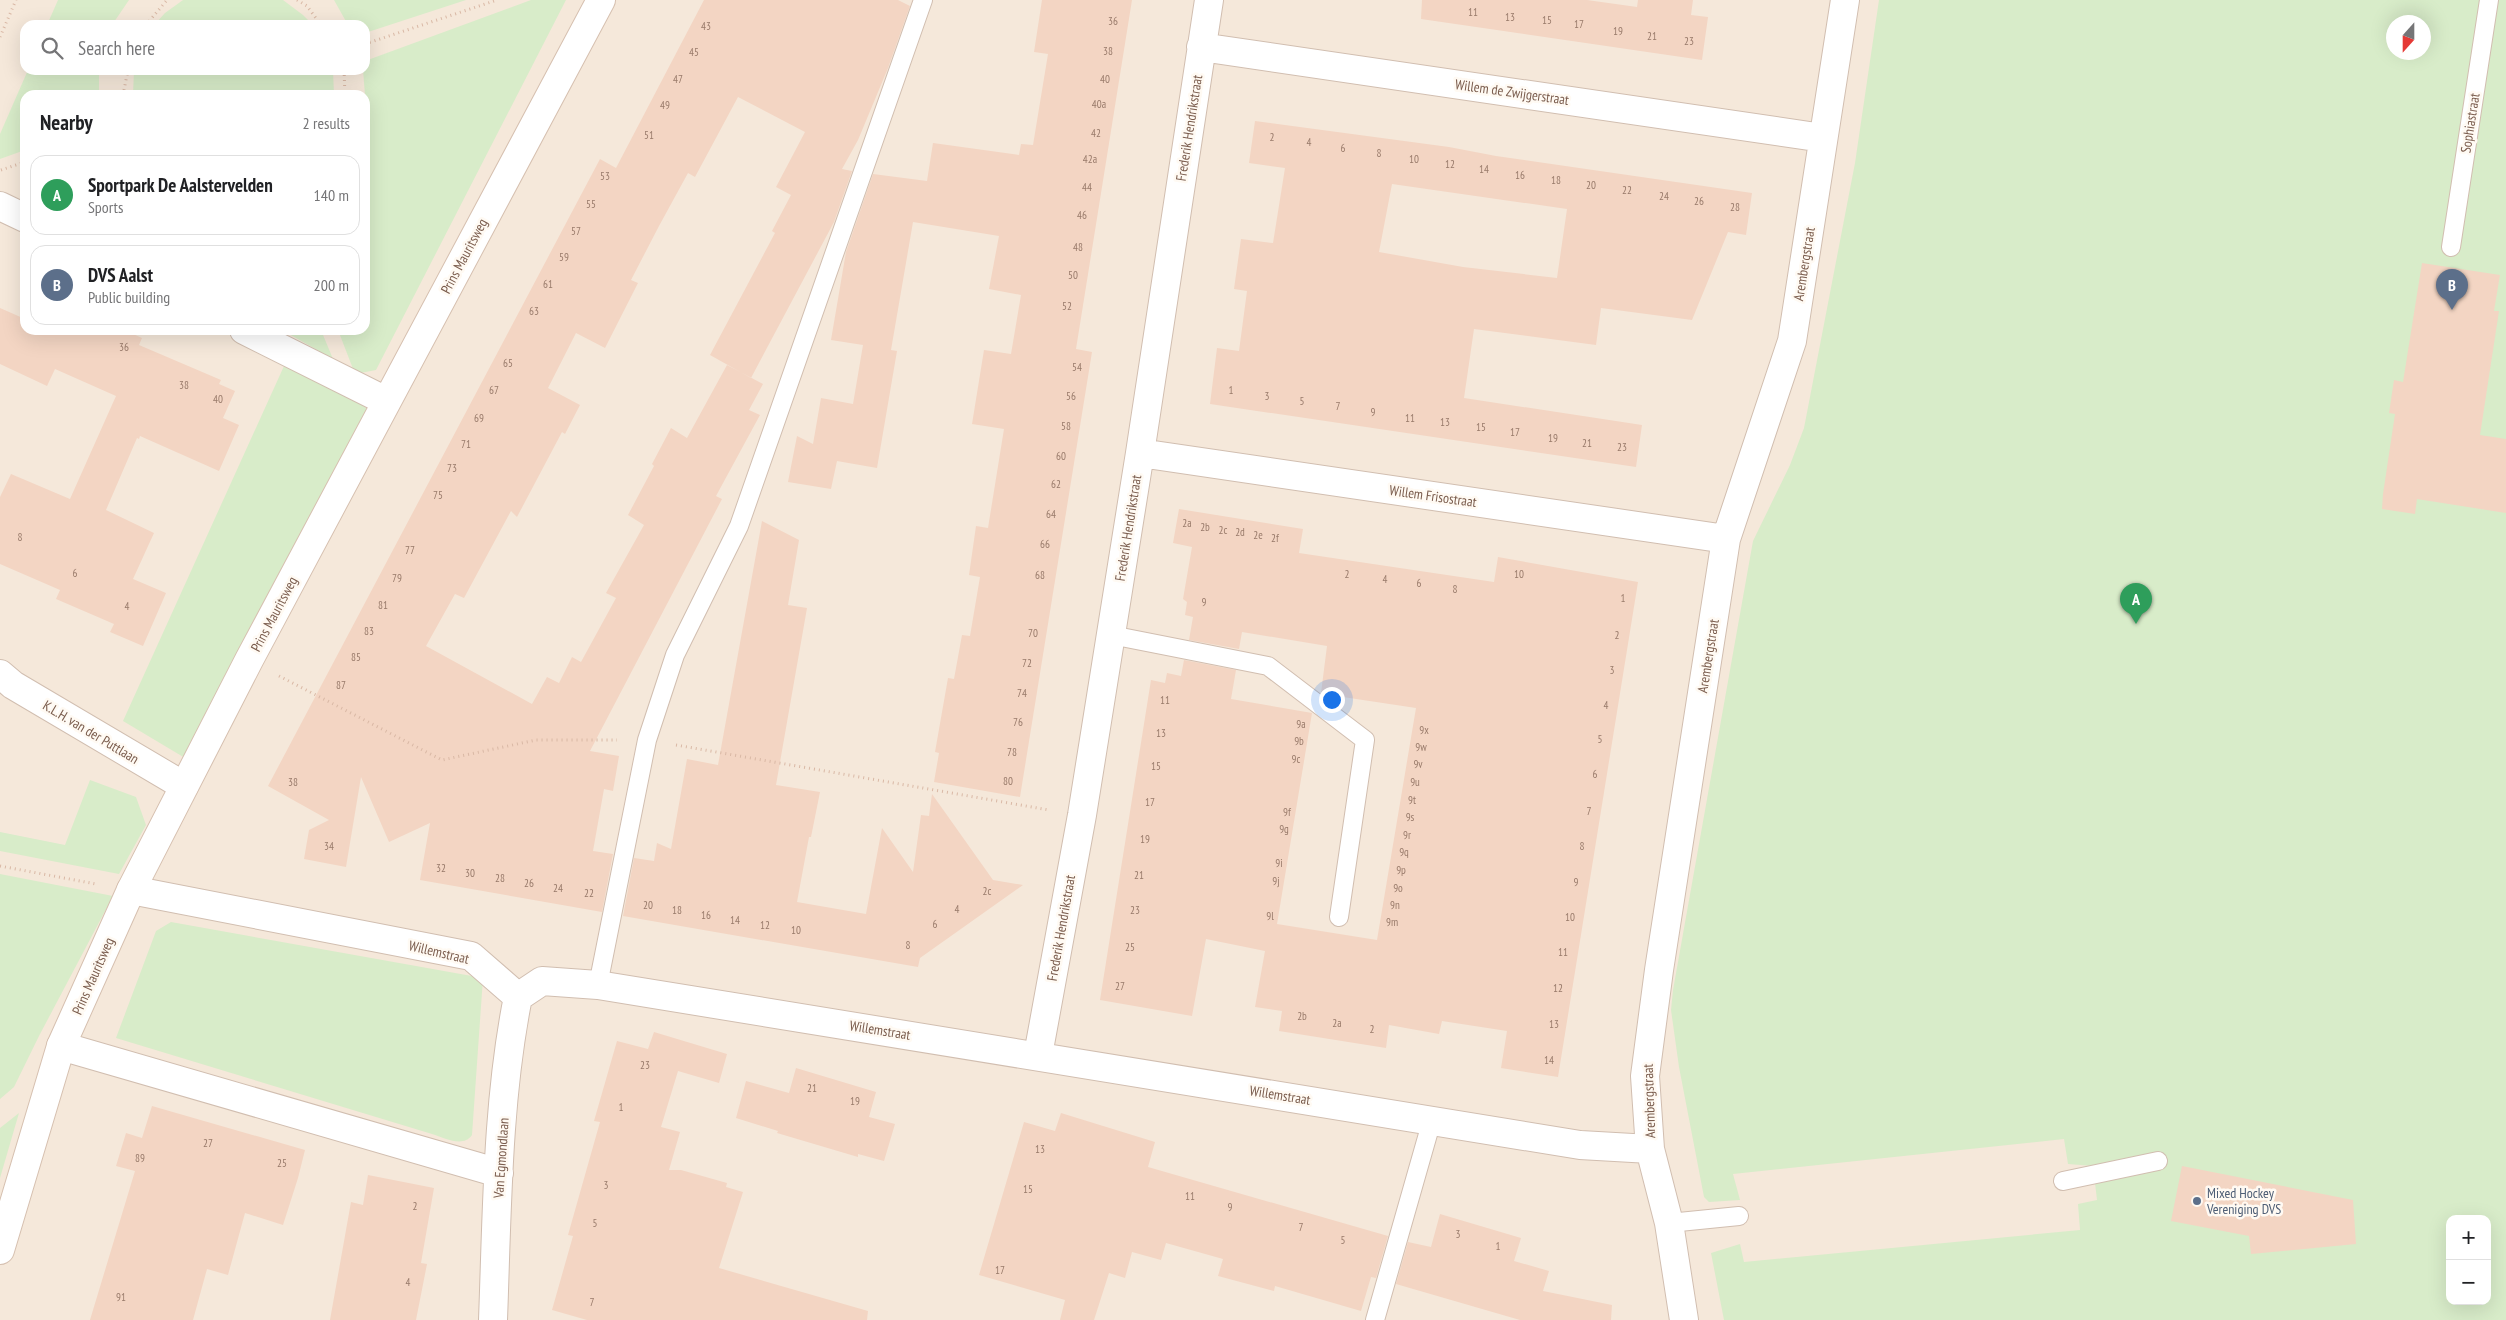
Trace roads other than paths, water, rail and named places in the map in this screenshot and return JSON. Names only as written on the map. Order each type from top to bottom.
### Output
[{"type":"street","name":"Prins Mauritsweg","points":[[0,1250],[61,1046],[131,890],[386,401],[601,0]]},
{"type":"street","name":"Frederik Hendrikstraat","points":[[1038,1055],[1082,815],[1140,453],[1209,0]]},
{"type":"street","name":"Arembergstraat","points":[[1684,1320],[1669,1223],[1650,1148],[1645,1076],[1658,970],[1726,539],[1792,341],[1845,0]]},
{"type":"street","name":"Willem de Zwijgerstraat","points":[[1201,47],[1823,138]]},
{"type":"street","points":[[0,206],[20,216]]},
{"type":"street","points":[[254,335],[386,401]]},
{"type":"street","name":"Willem Frisostraat","points":[[1140,453],[1726,539]]},
{"type":"street","name":"K.L.H. van der Puttlaan","points":[[0,674],[12,685],[184,786]]},
{"type":"street","name":"Willemstraat","points":[[131,890],[472,956],[518,997],[542,981],[598,985],[1038,1055],[1580,1145],[1650,1148]]},
{"type":"street","name":"Van Egmondlaan","points":[[493,1320],[499,1173],[511,1034],[518,997]]},
{"type":"street","points":[[61,1046],[499,1173]]},
{"type":"lane","points":[[598,985],[647,740],[672,663],[739,526],[923,0]]},
{"type":"lane","name":"Sophiastraat","points":[[2451,247],[2489,0]]},
{"type":"lane","points":[[1111,635],[1268,666],[1365,740],[1339,917]]},
{"type":"lane","points":[[1375,1320],[1432,1120]]},
{"type":"lane","points":[[2063,1181],[2158,1161]]},
{"type":"lane","points":[[1669,1223],[1739,1216]]},
{"type":"place","name":"DVS Aalst","points":[[2452,310]]},
{"type":"place","name":"Sportpark De Aalstervelden","points":[[2136,624]]},
{"type":"place","name":"Mixed Hockey Vereniging DVS","points":[[2197,1201]]}]
